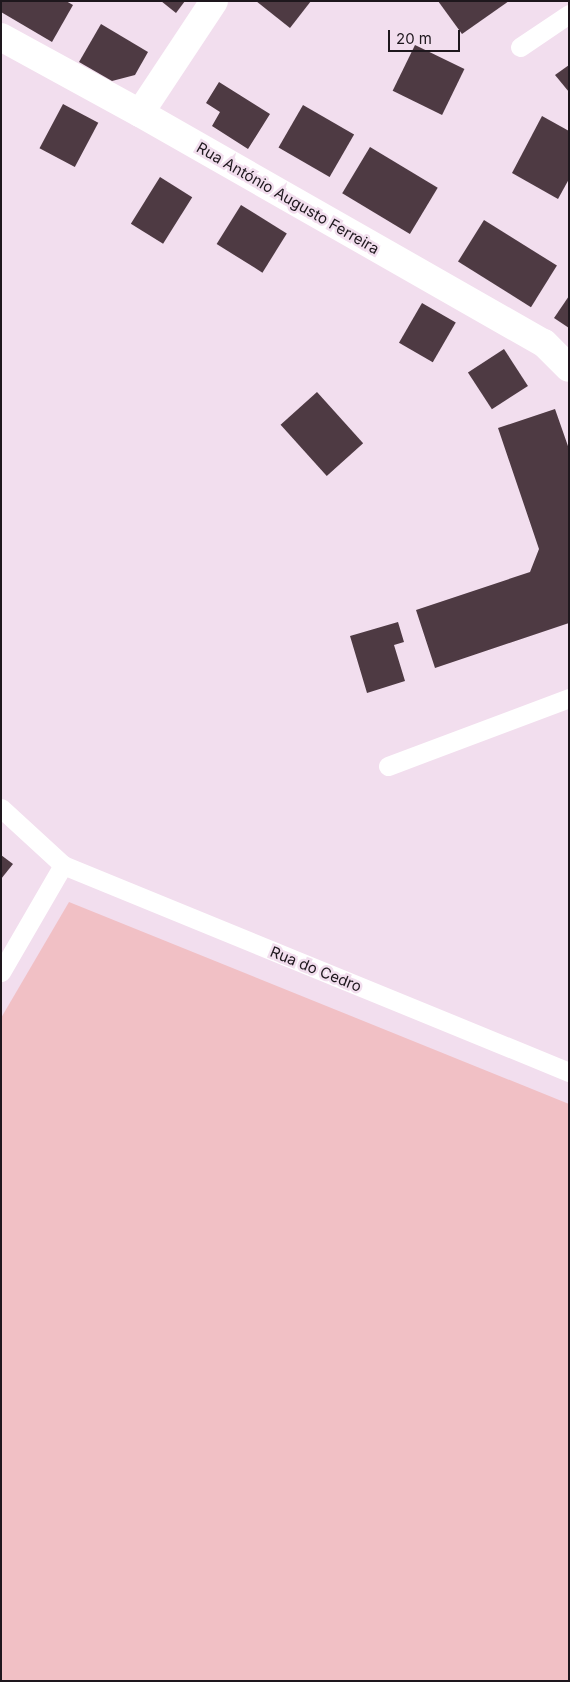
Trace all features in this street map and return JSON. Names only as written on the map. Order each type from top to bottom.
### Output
[{"type":"street","points":[[140,113],[214,1]]},
{"type":"street","points":[[520,47],[569,14]]},
{"type":"street","name":"Rua António Augusto Ferreira","points":[[1,37],[140,113],[544,343],[569,368]]},
{"type":"street","points":[[388,766],[569,698]]},
{"type":"street","points":[[1,808],[63,865],[1,972]]},
{"type":"street","name":"Rua do Cedro","points":[[63,865],[569,1072]]},
{"type":"shaded area","points":[[69,902],[569,1104],[569,1681],[1,1681],[1,1018]]},
{"type":"building","points":[[1,1],[66,1],[73,5],[52,42],[1,12]]},
{"type":"building","points":[[161,1],[185,1],[176,13]]},
{"type":"building","points":[[256,1],[311,1],[290,28]]},
{"type":"building","points":[[438,1],[509,1],[462,34]]},
{"type":"building","points":[[101,24],[148,52],[135,75],[112,81],[79,62]]},
{"type":"building","points":[[415,45],[464,69],[442,115],[393,91]]},
{"type":"building","points":[[569,65],[569,92],[555,75]]},
{"type":"building","points":[[219,82],[270,114],[248,149],[212,126],[220,112],[206,103]]},
{"type":"building","points":[[63,104],[98,123],[75,167],[40,148]]},
{"type":"building","points":[[303,105],[354,134],[330,177],[278,147]]},
{"type":"building","points":[[542,116],[569,131],[569,179],[558,199],[512,173]]},
{"type":"building","points":[[370,147],[438,188],[410,234],[342,193]]},
{"type":"building","points":[[160,177],[192,197],[163,244],[131,224]]},
{"type":"building","points":[[241,205],[287,234],[262,273],[217,244]]},
{"type":"building","points":[[484,220],[557,266],[531,307],[458,262]]},
{"type":"building","points":[[569,296],[569,328],[554,318]]},
{"type":"building","points":[[422,303],[456,322],[433,362],[399,343]]},
{"type":"building","points":[[504,349],[528,386],[492,409],[468,372]]},
{"type":"building","points":[[317,392],[363,443],[327,476],[281,425]]},
{"type":"building","points":[[555,409],[569,449],[569,623],[435,668],[416,610],[530,572],[539,549],[498,428]]},
{"type":"building","points":[[398,622],[404,642],[394,645],[405,681],[367,693],[350,636]]},
{"type":"building","points":[[1,855],[13,864],[1,879]]}]
